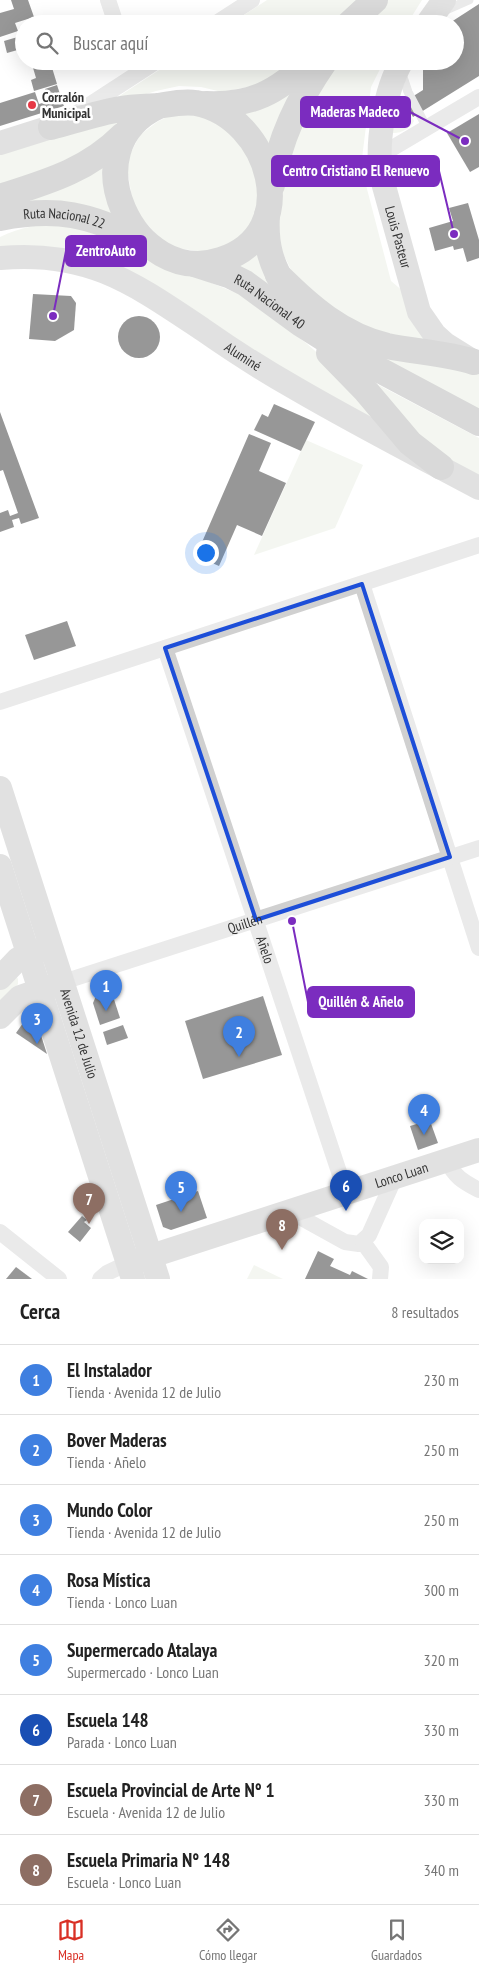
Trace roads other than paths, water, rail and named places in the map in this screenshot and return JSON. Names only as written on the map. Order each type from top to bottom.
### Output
[{"type":"main road","points":[[51,127],[111,111],[172,103],[237,104],[262,97],[289,80],[300,70]]},
{"type":"main road","name":"Ruta Nacional 40","points":[[319,70],[288,123],[277,160],[268,208],[267,246],[278,275],[297,305],[309,320],[344,351]]},
{"type":"main road","points":[[159,106],[137,118],[127,131],[116,158],[115,186],[119,201],[132,226],[141,238],[152,247],[179,261],[190,264],[214,263],[237,253],[255,237],[262,226],[268,208],[270,185],[267,169],[261,154],[241,127],[227,116],[196,103]]},
{"type":"main road","name":"Ruta Nacional 22","points":[[0,197],[52,180],[85,166],[111,148],[127,131]]},
{"type":"main road","name":"Ruta Nacional 22","points":[[0,218],[52,212],[88,218],[107,224],[152,247]]},
{"type":"main road","points":[[0,229],[34,213]]},
{"type":"main road","name":"Ruta Nacional 40","points":[[190,264],[223,273],[245,283],[301,324],[344,351],[479,423]]},
{"type":"main road","points":[[278,275],[313,309],[335,324],[362,337],[386,346],[445,354],[477,363]]},
{"type":"main road","points":[[284,311],[354,377],[410,443],[441,467]]},
{"type":"street","points":[[108,0],[113,15]]},
{"type":"street","points":[[229,15],[252,0]]},
{"type":"street","points":[[131,70],[133,77]]},
{"type":"street","points":[[0,143],[51,127],[69,118],[144,70]]},
{"type":"street","name":"Louis Pasteur","points":[[399,70],[387,101],[379,156],[382,179],[419,312],[425,323],[445,344],[477,363]]},
{"type":"street","points":[[379,156],[479,97]]},
{"type":"street","name":"Aluminé","points":[[0,258],[33,256],[54,258],[93,266],[118,276],[146,292],[289,385],[479,488]]},
{"type":"street","points":[[0,702],[479,545]]},
{"type":"street","points":[[362,584],[479,948]]},
{"type":"street","name":"Añelo","points":[[165,648],[346,1193]]},
{"type":"street","name":"Avenida 12 de Julio","points":[[0,788],[158,1279]]},
{"type":"street","name":"Quillén","points":[[0,1017],[15,1001],[40,990],[479,848]]},
{"type":"street","name":"Avenida 12 de Julio","points":[[0,866],[131,1271]]},
{"type":"street","points":[[0,978],[12,964],[29,954],[51,946]]},
{"type":"street","name":"Lonco Luan","points":[[131,1271],[151,1256],[479,1150]]},
{"type":"street","points":[[447,1160],[451,1170],[458,1179],[479,1190]]},
{"type":"street","points":[[289,1211],[345,1242],[354,1244],[363,1242],[369,1235],[395,1177]]},
{"type":"street","points":[[0,1232],[59,1279]]},
{"type":"street","points":[[363,1242],[381,1268],[380,1279]]},
{"type":"street","points":[[100,1279],[107,1273],[131,1271]]},
{"type":"lane","points":[[435,13],[469,0]]},
{"type":"lane","points":[[402,70],[408,92],[427,128]]},
{"type":"place","name":"Corralón Municipal","points":[[32,105]]},
{"type":"place","name":"Maderas Madeco","points":[[465,141]]},
{"type":"place","name":"Centro Cristiano El Renuevo","points":[[454,234]]},
{"type":"place","name":"ZentroAuto","points":[[53,316]]},
{"type":"place","name":"Quillén & Añelo","points":[[292,921]]},
{"type":"place","name":"El Instalador","points":[[106,1011]]},
{"type":"place","name":"Mundo Color","points":[[37,1044]]},
{"type":"place","name":"Bover Maderas","points":[[239,1057]]},
{"type":"place","name":"Rosa Mística","points":[[424,1135]]},
{"type":"place","name":"Escuela 148","points":[[346,1211]]},
{"type":"place","name":"Supermercado Atalaya","points":[[181,1212]]},
{"type":"place","name":"Escuela Provincial de Arte N° 1","points":[[89,1224]]},
{"type":"place","name":"Escuela Primaria N° 148","points":[[282,1250]]}]
